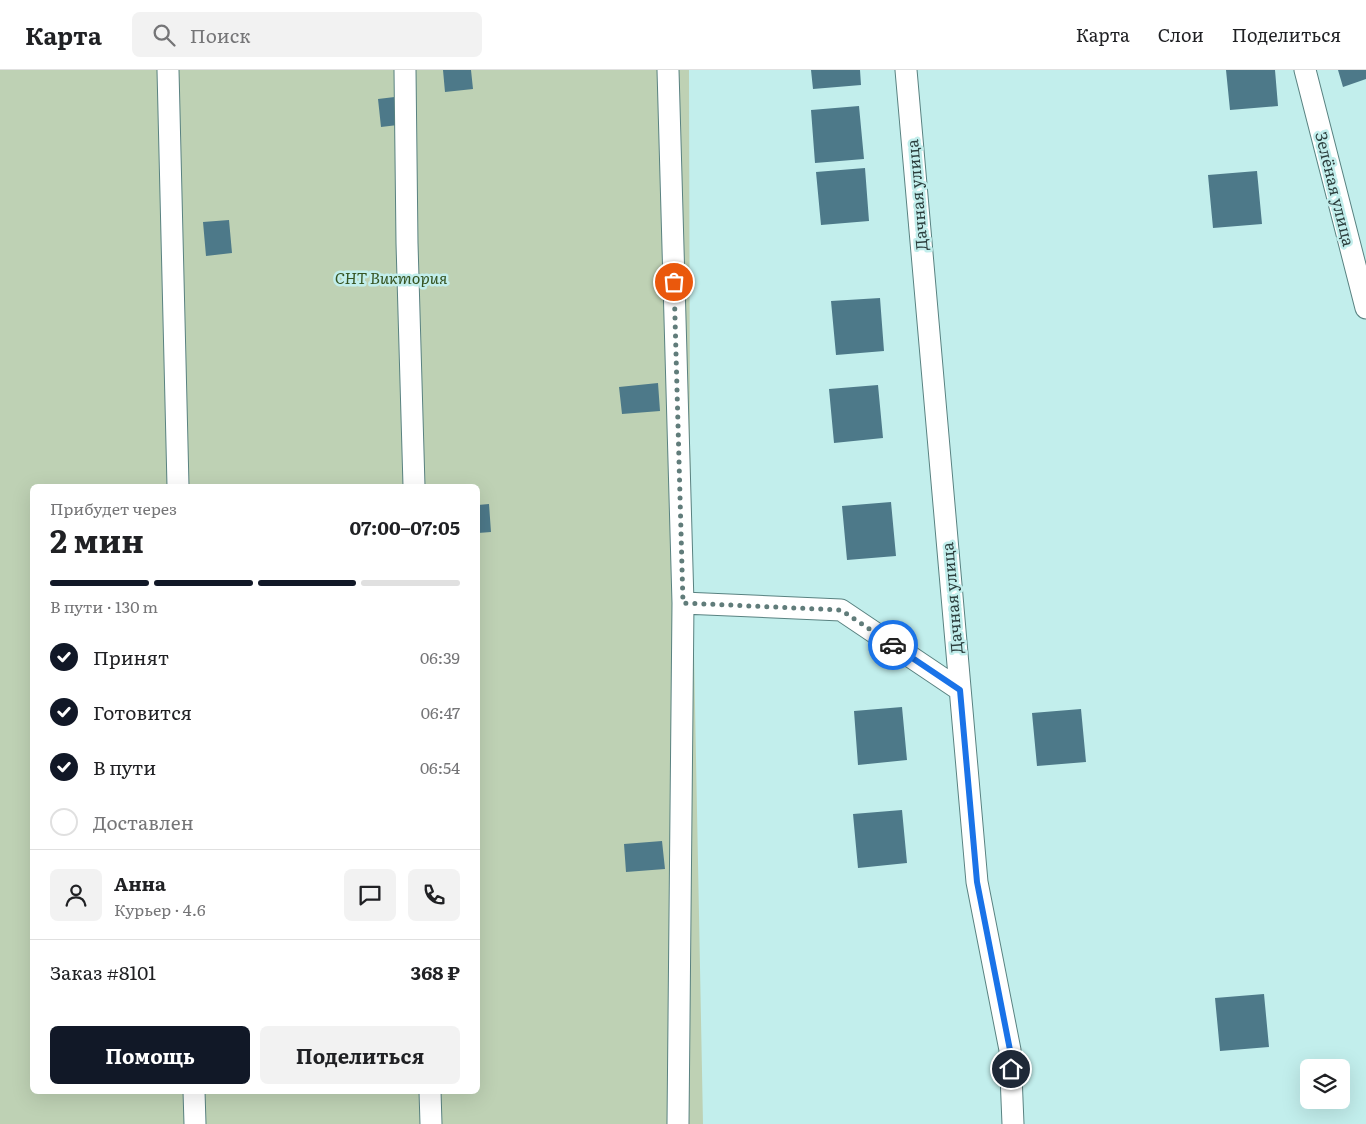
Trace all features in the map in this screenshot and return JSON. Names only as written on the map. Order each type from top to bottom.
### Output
[{"type":"street","points":[[168,70],[178,484]]},
{"type":"street","points":[[405,70],[407,243],[414,484]]},
{"type":"street","points":[[668,70],[683,603],[678,1124]]},
{"type":"street","name":"Дачная улица","points":[[906,70],[977,882],[1010,1050],[1013,1124]]},
{"type":"street","name":"Зелёная улица","points":[[1305,70],[1366,308]]},
{"type":"street","points":[[683,603],[841,610],[960,690]]},
{"type":"street","points":[[194,1094],[195,1124]]},
{"type":"street","points":[[430,1094],[431,1124]]},
{"type":"green space","name":"СНТ Виктория","points":[[0,70],[689,70],[690,444],[703,1124],[0,1124]]},
{"type":"building","points":[[443,70],[471,70],[473,89],[445,92]]},
{"type":"building","points":[[811,70],[860,70],[861,85],[813,89]]},
{"type":"building","points":[[1226,70],[1275,70],[1278,106],[1230,110]]},
{"type":"building","points":[[1338,70],[1366,70],[1366,79],[1343,87]]},
{"type":"building","points":[[403,96],[406,124],[381,127],[378,99]]},
{"type":"building","points":[[859,106],[864,159],[815,163],[811,110]]},
{"type":"building","points":[[865,168],[869,221],[821,225],[816,172]]},
{"type":"building","points":[[1257,171],[1262,224],[1213,228],[1208,175]]},
{"type":"building","points":[[229,220],[232,253],[206,256],[203,222]]},
{"type":"building","points":[[880,298],[884,351],[836,355],[831,301]]},
{"type":"building","points":[[658,383],[660,411],[622,414],[619,387]]},
{"type":"building","points":[[878,385],[883,438],[834,443],[829,389]]},
{"type":"building","points":[[891,502],[896,556],[847,560],[842,506]]},
{"type":"building","points":[[489,504],[491,532],[480,533],[480,505]]},
{"type":"building","points":[[902,707],[907,760],[858,765],[854,711]]},
{"type":"building","points":[[1081,709],[1086,762],[1037,766],[1032,713]]},
{"type":"building","points":[[902,810],[907,863],[858,868],[853,814]]},
{"type":"building","points":[[662,841],[665,869],[626,872],[624,844]]},
{"type":"building","points":[[1264,994],[1269,1047],[1220,1051],[1215,998]]},
{"type":"way so far","points":[[674,282],[683,603],[841,610],[893,645]]},
{"type":"route","points":[[893,645],[960,690],[977,882],[1010,1050],[1011,1069]]}]
